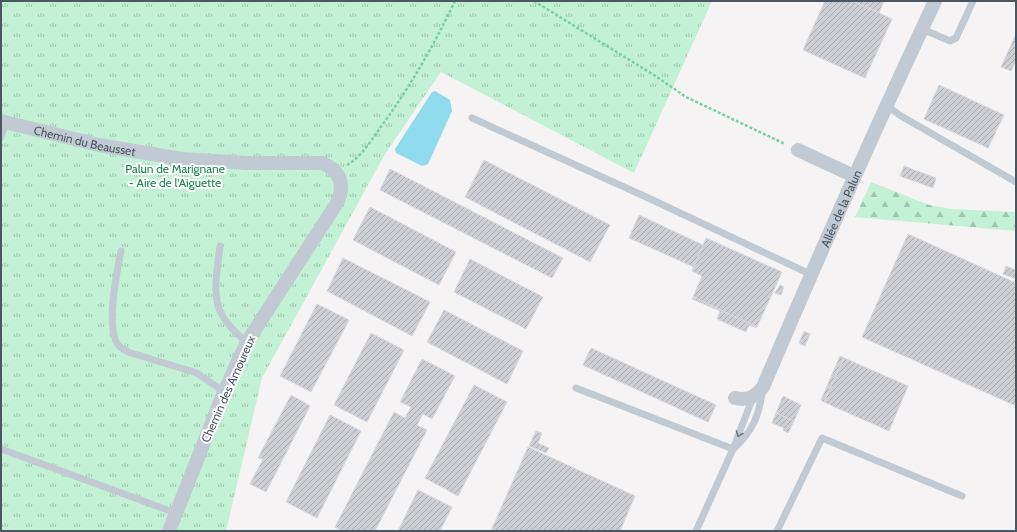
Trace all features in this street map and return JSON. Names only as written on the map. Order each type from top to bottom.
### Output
[{"type":"street","name":"Allée de la Palun","points":[[753,397],[763,387],[810,274],[886,105],[935,1]]},
{"type":"street","name":"Chemin du Beausset","points":[[3,122],[99,145],[182,159],[238,163],[323,163],[330,166],[335,171]]},
{"type":"street","points":[[798,150],[854,176]]},
{"type":"street","name":"Chemin des Amoureux","points":[[169,531],[224,392],[247,342],[337,203],[341,194],[341,186],[335,171]]},
{"type":"street","points":[[735,398],[748,399],[753,397]]},
{"type":"lane","points":[[922,29],[950,41],[953,40],[956,38],[973,1]]},
{"type":"lane","points":[[886,105],[901,116],[1016,182]]},
{"type":"lane","points":[[472,118],[644,196],[810,274]]},
{"type":"lane","points":[[1,137],[3,122]]},
{"type":"lane","points":[[220,246],[215,288],[216,300],[219,310],[233,332],[247,342]]},
{"type":"lane","points":[[121,251],[113,289],[113,329],[120,346],[128,352],[197,373],[224,392]]},
{"type":"lane","points":[[732,450],[750,432],[760,408],[763,387]]},
{"type":"lane","points":[[576,388],[732,450]]},
{"type":"lane","points":[[696,531],[732,450],[753,397]]},
{"type":"lane","points":[[777,531],[822,438],[962,496]]},
{"type":"lane","points":[[1,449],[176,513]]},
{"type":"path","points":[[335,171],[350,163],[359,155],[394,109],[435,43],[456,1]]},
{"type":"path","points":[[534,1],[657,77],[686,97],[798,150]]},
{"type":"green space","name":"Palun de Marignane - Aire de l'Aiguette","points":[[1,1],[712,1],[634,173],[441,72],[385,154],[262,378],[226,531],[1,531]]},
{"type":"green space","points":[[871,182],[929,205],[952,209],[1016,212],[1016,231],[855,217]]},
{"type":"water","points":[[435,91],[450,100],[452,111],[428,164],[422,166],[396,153],[395,149],[432,92]]},
{"type":"building","points":[[825,1],[853,1],[892,19],[865,78],[803,50]]},
{"type":"building","points":[[853,1],[884,1],[879,13]]},
{"type":"building","points":[[1016,34],[1016,61],[1011,71],[1001,67]]},
{"type":"building","points":[[939,85],[1004,115],[988,148],[924,119]]},
{"type":"building","points":[[484,160],[610,225],[590,262],[465,197]]},
{"type":"building","points":[[904,166],[936,178],[933,188],[900,176]]},
{"type":"building","points":[[390,169],[563,258],[552,278],[380,190]]},
{"type":"building","points":[[370,207],[456,252],[439,285],[353,240]]},
{"type":"building","points":[[639,215],[703,245],[694,267],[629,238]]},
{"type":"building","points":[[908,234],[1016,283],[1016,400],[1014,405],[862,337]]},
{"type":"building","points":[[706,238],[782,272],[757,327],[693,297],[702,276],[692,271]]},
{"type":"building","points":[[343,258],[430,302],[412,336],[327,291]]},
{"type":"building","points":[[470,259],[543,297],[526,329],[454,292]]},
{"type":"building","points":[[1006,266],[1016,270],[1016,279],[1003,274]]},
{"type":"building","points":[[780,285],[784,287],[781,295],[775,293]]},
{"type":"building","points":[[693,297],[757,328],[749,325],[746,332],[717,319],[720,311],[692,299]]},
{"type":"building","points":[[317,304],[349,320],[311,392],[280,376]]},
{"type":"building","points":[[444,310],[523,351],[507,384],[427,342]]},
{"type":"building","points":[[804,331],[810,334],[805,346],[799,343]]},
{"type":"building","points":[[371,333],[404,350],[367,422],[334,405]]},
{"type":"building","points":[[591,348],[716,405],[708,422],[583,365]]},
{"type":"building","points":[[840,356],[844,358],[824,402],[821,400]]},
{"type":"building","points":[[844,358],[908,386],[889,431],[824,402]]},
{"type":"building","points":[[422,359],[455,376],[432,419],[423,414],[417,425],[427,430],[375,531],[342,531],[335,527],[394,412],[405,418],[411,407],[400,402]]},
{"type":"building","points":[[474,385],[507,402],[458,496],[425,478]]},
{"type":"building","points":[[291,395],[310,406],[266,492],[250,484],[263,459],[258,458]]},
{"type":"building","points":[[783,396],[801,405],[794,421],[776,413]]},
{"type":"building","points":[[776,413],[794,421],[788,433],[783,430],[784,428],[772,423]]},
{"type":"building","points":[[330,415],[361,431],[317,518],[286,502]]},
{"type":"building","points":[[536,431],[542,433],[538,443],[549,448],[546,453],[529,446]]},
{"type":"building","points":[[528,447],[635,496],[620,531],[491,531]]},
{"type":"building","points":[[418,490],[452,507],[440,531],[398,531]]}]
